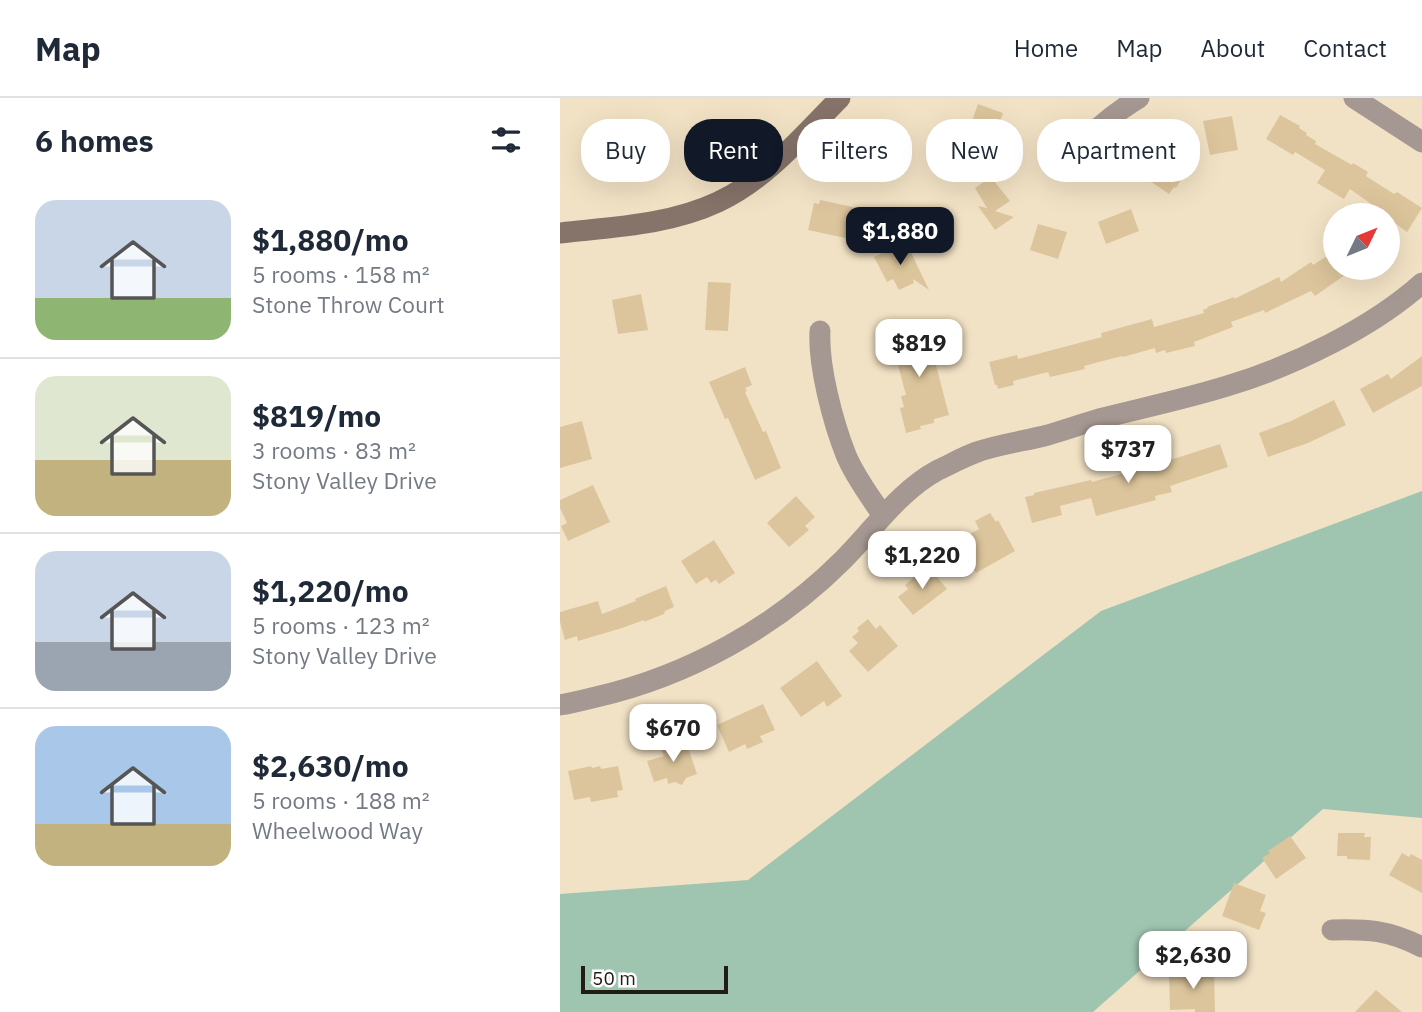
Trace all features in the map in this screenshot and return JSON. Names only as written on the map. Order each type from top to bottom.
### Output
[{"type":"main road","points":[[560,233],[646,223],[686,214],[719,202],[775,163],[841,98]]},
{"type":"street","points":[[1107,119],[1139,98]]},
{"type":"street","points":[[1354,98],[1422,142]]},
{"type":"street","points":[[560,705],[614,693],[662,677],[711,655],[758,628],[802,597],[842,560],[907,492],[935,472],[955,462],[977,452],[1229,386],[1269,371],[1353,332],[1422,283]]},
{"type":"street","points":[[820,331],[819,348],[828,398],[846,454],[883,516]]},
{"type":"street","points":[[1332,930],[1367,929],[1387,932],[1422,947]]},
{"type":"green space","points":[[1422,491],[1422,818],[1323,809],[1093,1012],[560,1012],[560,894],[748,880],[1101,611]]},
{"type":"building","points":[[978,104],[1003,113],[1001,119],[973,119]]},
{"type":"building","points":[[1280,115],[1300,126],[1306,135],[1316,141],[1315,144],[1352,165],[1353,163],[1368,172],[1366,176],[1422,208],[1407,232],[1400,227],[1400,203],[1370,203],[1350,189],[1344,199],[1317,183],[1325,170],[1266,139]]},
{"type":"building","points":[[1232,116],[1238,150],[1210,155],[1203,121]]},
{"type":"building","points":[[984,182],[995,182],[1010,201],[995,211],[1014,217],[995,230],[978,206],[987,208],[975,188]]},
{"type":"building","points":[[1151,182],[1179,182],[1169,194]]},
{"type":"building","points":[[820,200],[862,209],[855,240],[808,230],[814,203],[819,204]]},
{"type":"building","points":[[1131,209],[1139,231],[1106,244],[1098,222]]},
{"type":"building","points":[[1038,224],[1067,232],[1058,259],[1030,250]]},
{"type":"building","points":[[906,242],[929,290],[913,279],[914,283],[899,290],[893,279],[887,282],[874,257]]},
{"type":"building","points":[[1323,259],[1323,280],[1338,280],[1315,296],[1311,291],[1265,313],[1264,310],[1231,322],[1233,327],[1194,342],[1195,346],[1166,353],[1165,350],[1156,353],[1155,348],[1084,366],[1085,369],[1050,377],[1048,372],[1013,381],[1014,385],[998,389],[995,385],[989,362],[1017,355],[1018,359],[1102,337],[1101,333],[1152,319],[1154,327],[1204,313],[1203,310],[1207,307],[1234,299],[1279,277],[1281,282],[1311,262],[1313,265]]},
{"type":"building","points":[[708,282],[731,283],[728,331],[705,330]]},
{"type":"building","points":[[641,294],[648,330],[618,334],[612,300]]},
{"type":"building","points":[[925,323],[949,415],[934,419],[934,423],[920,426],[921,429],[906,433],[900,408],[904,407],[901,396],[906,395],[895,354],[899,353],[896,339],[901,338],[899,330]]},
{"type":"building","points":[[1422,356],[1422,386],[1373,413],[1360,389],[1388,374],[1391,379]]},
{"type":"building","points":[[745,367],[752,385],[745,388],[745,392],[763,432],[766,431],[781,468],[755,480],[709,382]]},
{"type":"building","points":[[1334,400],[1346,425],[1308,443],[1268,457],[1259,433]]},
{"type":"building","points":[[582,421],[592,459],[560,468],[560,427]]},
{"type":"building","points":[[1220,444],[1228,467],[1170,486],[1172,492],[1155,496],[1156,500],[1096,516],[1091,498],[1060,506],[1062,515],[1032,523],[1025,497],[1034,493],[1091,480],[1092,482],[1136,470],[1135,467],[1163,460],[1164,462]]},
{"type":"building","points":[[593,485],[610,522],[568,541],[561,526],[567,523],[560,508],[560,500]]},
{"type":"building","points":[[796,496],[815,517],[805,526],[809,530],[789,547],[767,523]]},
{"type":"building","points":[[990,513],[996,522],[998,520],[1015,551],[976,573],[960,545],[966,542],[964,537],[979,529],[975,521]]},
{"type":"building","points":[[714,540],[735,573],[719,584],[716,580],[711,583],[707,577],[696,584],[681,561]]},
{"type":"building","points":[[928,566],[947,589],[913,615],[898,597],[908,589],[905,585]]},
{"type":"building","points":[[666,586],[674,607],[664,614],[578,641],[577,636],[565,640],[560,612],[598,601],[602,614]]},
{"type":"building","points":[[868,619],[876,629],[880,625],[898,646],[868,672],[849,651],[858,643],[852,637],[859,631],[857,628]]},
{"type":"building","points":[[817,661],[842,696],[827,707],[824,701],[801,717],[780,688]]},
{"type":"building","points":[[763,704],[775,730],[760,736],[763,742],[747,749],[745,744],[729,752],[717,725]]},
{"type":"building","points":[[685,739],[697,774],[686,778],[682,785],[675,782],[668,784],[667,778],[654,782],[647,761],[664,756],[660,747]]},
{"type":"building","points":[[600,766],[601,769],[618,766],[623,790],[617,791],[618,797],[591,802],[590,797],[574,800],[568,771]]},
{"type":"building","points":[[1338,833],[1365,833],[1364,837],[1371,837],[1370,860],[1337,856]]},
{"type":"building","points":[[1290,836],[1306,858],[1276,879],[1262,858]]},
{"type":"building","points":[[1402,853],[1422,860],[1422,893],[1389,875]]},
{"type":"building","points":[[1234,883],[1266,895],[1260,911],[1266,913],[1259,930],[1222,916]]},
{"type":"building","points":[[1214,971],[1215,1012],[1195,1012],[1195,1009],[1170,1010],[1169,973]]},
{"type":"building","points":[[1376,990],[1402,1012],[1355,1012]]}]
